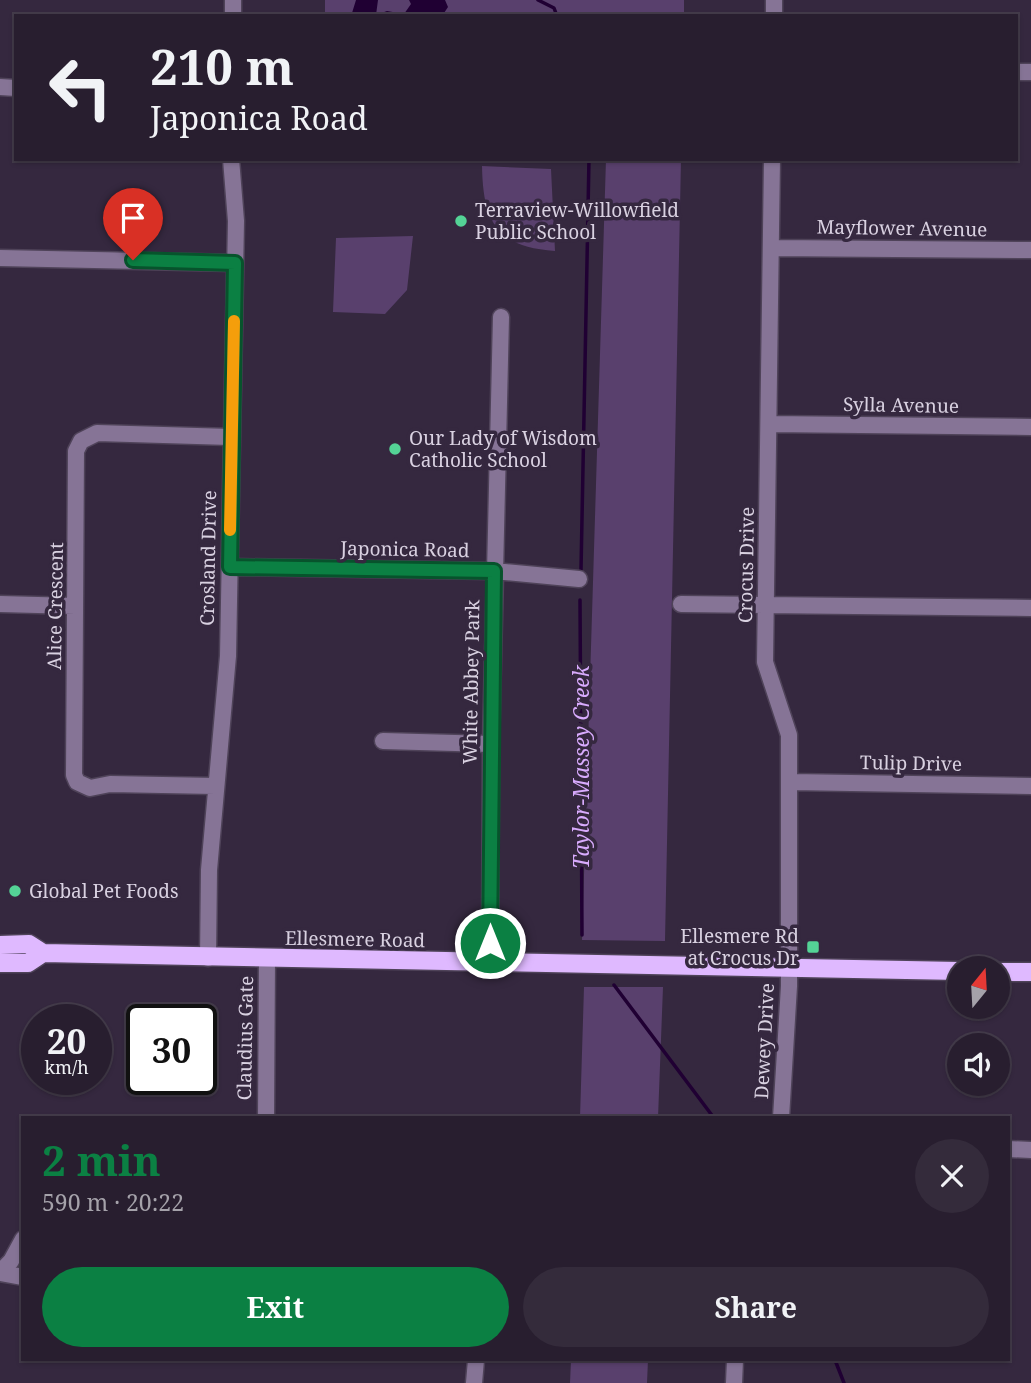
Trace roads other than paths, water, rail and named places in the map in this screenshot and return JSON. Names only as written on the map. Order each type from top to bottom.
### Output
[{"type":"main road","name":"Ellesmere Road","points":[[0,945],[29,944],[43,953],[208,958],[947,971]]},
{"type":"main road","name":"Ellesmere Road","points":[[0,963],[28,963],[43,953]]},
{"type":"main road","points":[[1010,972],[1031,972]]},
{"type":"street","name":"Crosland Drive","points":[[208,958],[209,870],[226,687],[230,567],[230,437],[236,221],[231,161]]},
{"type":"street","name":"Crocus Drive","points":[[772,161],[765,662],[788,727],[791,782],[789,967]]},
{"type":"street","name":"Mayflower Avenue","points":[[772,248],[1031,250]]},
{"type":"street","points":[[0,258],[235,263]]},
{"type":"street","name":"White Abbey Park","points":[[489,964],[494,571],[501,317]]},
{"type":"street","name":"Sylla Avenue","points":[[770,424],[1031,427]]},
{"type":"street","name":"Alice Crescent","points":[[215,786],[110,784],[90,788],[77,782],[73,767],[76,451],[81,441],[97,433],[230,437]]},
{"type":"street","name":"Japonica Road","points":[[230,567],[494,571],[579,579]]},
{"type":"street","points":[[0,604],[75,607]]},
{"type":"street","points":[[681,604],[1031,608]]},
{"type":"street","points":[[383,741],[491,744]]},
{"type":"street","name":"Tulip Drive","points":[[791,782],[1031,786]]},
{"type":"street","name":"Claudius Gate","points":[[266,1116],[267,958]]},
{"type":"street","name":"Dewey Drive","points":[[781,1116],[786,1070],[789,967]]},
{"type":"street","points":[[1010,1149],[1031,1150]]},
{"type":"street","points":[[0,1273],[11,1261],[21,1243]]},
{"type":"street","points":[[0,1273],[21,1277]]},
{"type":"street","points":[[474,1383],[475,1361]]},
{"type":"street","points":[[734,1383],[735,1361]]},
{"type":"waterway","points":[[538,0],[554,8],[556,14]]},
{"type":"waterway","name":"Taylor-Massey Creek","points":[[581,570],[589,161]]},
{"type":"waterway","name":"Taylor-Massey Creek","points":[[580,600],[582,935]]},
{"type":"waterway","name":"Taylor-Massey Creek","points":[[614,985],[712,1116]]},
{"type":"waterway","name":"Taylor-Massey Creek","points":[[835,1361],[844,1383]]},
{"type":"place","name":"Terraview-Willowfield Public School","points":[[461,221]]},
{"type":"place","name":"Our Lady of Wisdom Catholic School","points":[[395,449]]},
{"type":"place","name":"Global Pet Foods","points":[[15,891]]},
{"type":"place","name":"Ellesmere Rd at Crocus Dr","points":[[813,947]]}]
